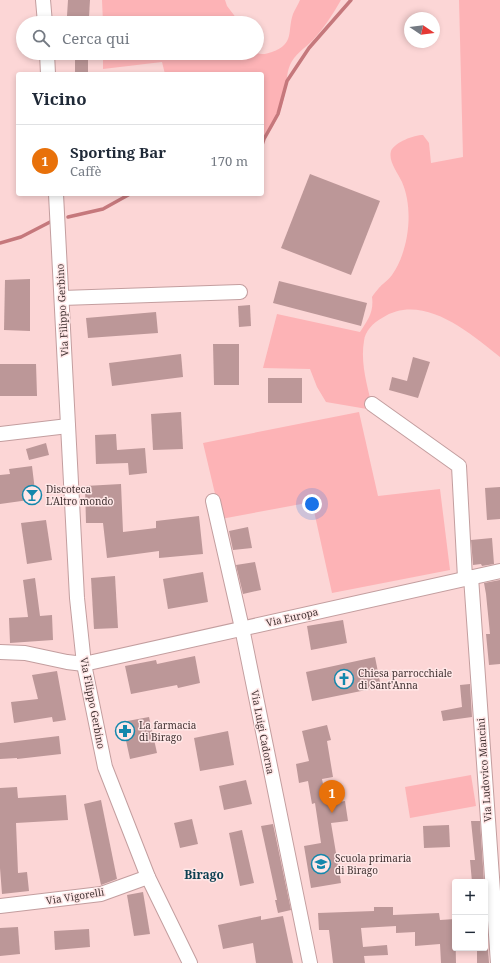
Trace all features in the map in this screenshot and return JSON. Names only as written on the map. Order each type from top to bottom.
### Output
[{"type":"street","points":[[44,0],[45,16]]},
{"type":"street","points":[[47,60],[48,72]]},
{"type":"street","name":"Via Filippo Gerbino","points":[[56,196],[77,598],[84,664],[105,767],[148,877],[190,963]]},
{"type":"street","points":[[62,298],[240,292]]},
{"type":"street","name":"Via Ludovico Mancini","points":[[372,404],[459,466],[497,911],[498,963]]},
{"type":"street","points":[[0,434],[68,426]]},
{"type":"street","name":"Via Luigi Cadorna","points":[[213,501],[242,628],[310,963]]},
{"type":"street","name":"Via Europa","points":[[84,664],[500,571]]},
{"type":"street","points":[[0,652],[25,653],[84,664]]},
{"type":"street","name":"Via Vigorelli","points":[[0,906],[101,894],[148,877]]},
{"type":"shaded area","points":[[102,0],[225,0],[227,6],[235,16],[103,16]]},
{"type":"shaded area","points":[[300,0],[341,0],[321,31],[292,61],[288,72],[284,100],[273,126],[264,140],[264,72],[164,72],[162,62],[103,69],[103,60],[264,60],[264,54],[279,49],[287,41],[293,14]]},
{"type":"shaded area","points":[[459,0],[500,0],[500,357],[460,327],[444,318],[429,312],[413,310],[397,311],[376,322],[370,328],[365,337],[363,358],[373,410],[326,402],[317,387],[310,369],[263,368],[277,314],[360,332],[368,320],[371,312],[372,297],[392,275],[398,265],[406,242],[409,217],[408,205],[402,182],[392,163],[390,155],[391,151],[396,145],[405,140],[423,135],[429,143],[431,163],[463,157]]},
{"type":"shaded area","points":[[359,412],[378,496],[440,489],[450,570],[332,593],[312,502],[221,519],[203,443]]},
{"type":"shaded area","points":[[471,775],[476,806],[410,818],[405,787]]},
{"type":"building","points":[[68,0],[90,0],[89,16],[67,16]]},
{"type":"building","points":[[75,60],[88,60],[88,72],[75,72]]},
{"type":"building","points":[[310,174],[380,201],[351,275],[281,248]]},
{"type":"building","points":[[30,279],[30,331],[4,330],[5,280]]},
{"type":"building","points":[[279,281],[367,303],[361,326],[273,303]]},
{"type":"building","points":[[250,305],[251,326],[239,327],[238,306]]},
{"type":"building","points":[[156,312],[158,333],[88,338],[86,318]]},
{"type":"building","points":[[213,344],[239,344],[239,385],[214,385]]},
{"type":"building","points":[[181,354],[183,377],[112,386],[109,363]]},
{"type":"building","points":[[413,357],[430,362],[418,398],[389,390],[392,377],[407,381]]},
{"type":"building","points":[[0,364],[36,364],[37,396],[0,396]]},
{"type":"building","points":[[268,378],[302,378],[302,403],[268,403]]},
{"type":"building","points":[[181,412],[183,449],[153,450],[151,414]]},
{"type":"building","points":[[116,434],[117,450],[145,448],[147,473],[129,475],[128,463],[96,464],[95,435]]},
{"type":"building","points":[[46,443],[49,455],[29,460],[26,449]]},
{"type":"building","points":[[32,466],[36,499],[0,504],[0,475],[10,474],[9,469]]},
{"type":"building","points":[[121,484],[123,532],[156,528],[156,521],[199,516],[203,554],[159,558],[159,551],[107,558],[103,523],[86,523],[85,486]]},
{"type":"building","points":[[500,487],[500,519],[487,520],[485,488]]},
{"type":"building","points":[[46,520],[52,560],[27,564],[21,523]]},
{"type":"building","points":[[248,527],[252,548],[233,550],[229,531]]},
{"type":"building","points":[[492,538],[494,564],[482,566],[481,564],[473,565],[471,540]]},
{"type":"building","points":[[255,562],[261,590],[243,594],[236,565]]},
{"type":"building","points":[[203,572],[208,602],[168,609],[163,579]]},
{"type":"building","points":[[115,576],[118,628],[94,629],[91,578]]},
{"type":"building","points":[[35,578],[40,616],[52,615],[53,640],[10,643],[9,618],[28,617],[23,580]]},
{"type":"building","points":[[500,580],[500,664],[489,665],[486,634],[490,634],[484,583]]},
{"type":"building","points":[[343,620],[347,643],[311,650],[307,626]]},
{"type":"building","points":[[195,656],[200,683],[178,688],[177,685],[131,694],[125,666],[156,660],[157,664]]},
{"type":"building","name":"Chiesa parrocchiale di Sant'Anna","points":[[375,657],[381,687],[312,701],[306,672]]},
{"type":"building","points":[[57,671],[66,720],[53,722],[52,717],[14,723],[11,702],[38,699],[32,675]]},
{"type":"building","points":[[470,684],[472,717],[443,721],[441,711],[462,707],[460,685]]},
{"type":"building","points":[[149,717],[157,753],[130,759],[122,722]]},
{"type":"building","points":[[327,725],[331,740],[327,741],[333,777],[322,779],[327,804],[345,801],[348,821],[331,823],[341,883],[311,888],[304,846],[321,843],[315,803],[312,804],[308,781],[299,783],[296,764],[309,761],[302,731]]},
{"type":"building","points":[[228,731],[234,765],[200,771],[194,738]]},
{"type":"building","points":[[59,736],[61,754],[17,759],[0,759],[0,743]]},
{"type":"building","points":[[246,780],[252,804],[224,810],[219,786]]},
{"type":"building","points":[[17,787],[18,798],[66,795],[68,820],[16,823],[18,873],[27,872],[29,891],[2,894],[0,868],[0,788]]},
{"type":"building","points":[[101,800],[117,879],[101,885],[84,804]]},
{"type":"building","points":[[192,819],[198,844],[180,848],[174,823]]},
{"type":"building","points":[[471,821],[480,821],[484,879],[472,879],[470,860],[475,860]]},
{"type":"building","points":[[273,824],[291,910],[278,913],[275,900],[277,900],[261,826]]},
{"type":"building","points":[[449,825],[450,847],[424,848],[423,826]]},
{"type":"building","points":[[242,830],[254,883],[240,886],[229,833]]},
{"type":"building","points":[[143,892],[150,934],[134,936],[127,895]]},
{"type":"building","points":[[374,907],[393,907],[393,915],[439,913],[440,920],[452,919],[452,951],[456,951],[456,963],[441,963],[440,944],[415,946],[415,932],[396,933],[396,926],[361,928],[363,947],[387,945],[388,955],[364,956],[365,963],[333,963],[329,930],[319,930],[318,913],[374,911]]},
{"type":"building","points":[[261,916],[261,920],[283,916],[293,963],[256,963],[253,943],[223,949],[218,925]]},
{"type":"building","points":[[18,927],[20,954],[0,956],[0,928]]},
{"type":"building","points":[[89,929],[90,947],[55,950],[54,931]]},
{"type":"building","points":[[488,948],[489,963],[477,963],[477,951],[488,951]]},
{"type":"waterway","points":[[264,139],[278,114],[287,81],[309,48],[351,0]]},
{"type":"waterway","points":[[68,217],[103,209],[126,196]]},
{"type":"waterway","points":[[0,243],[21,237],[52,221]]},
{"type":"place","name":"Discoteca L'Altro mondo","points":[[32,495]]},
{"type":"place","name":"Chiesa parrocchiale di Sant'Anna","points":[[344,679]]},
{"type":"place","name":"La farmacia di Birago","points":[[125,731]]},
{"type":"place","name":"Sporting Bar","points":[[332,813]]},
{"type":"place","name":"Scuola primaria di Birago","points":[[321,864]]},
{"type":"district","name":"Birago","points":[[204,875]]}]
